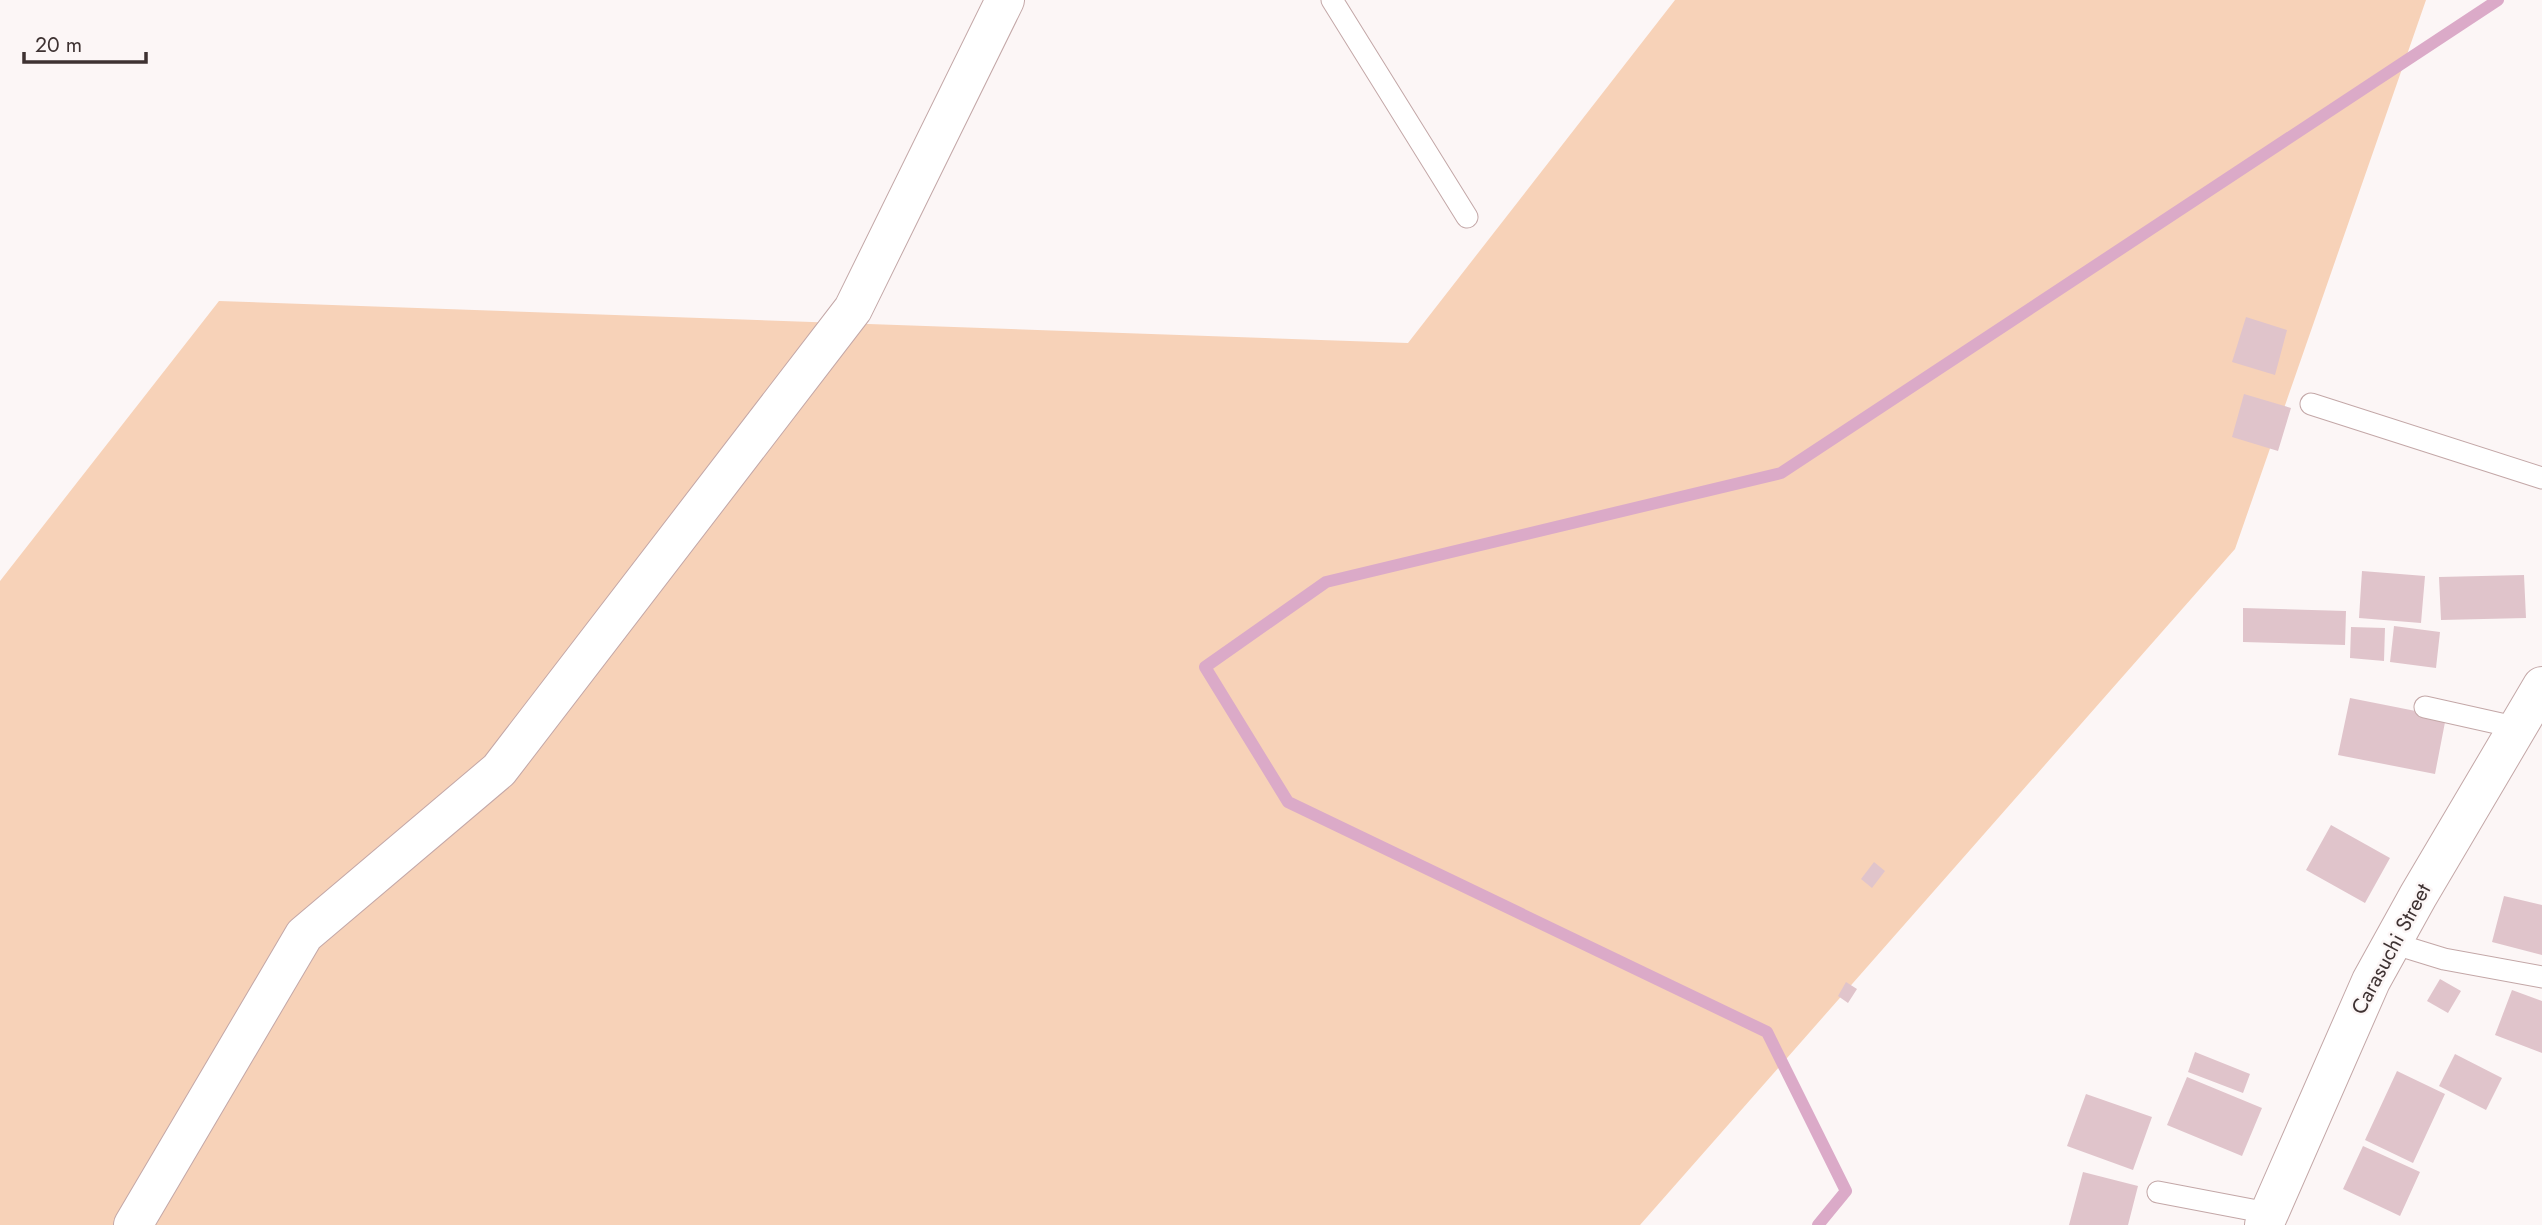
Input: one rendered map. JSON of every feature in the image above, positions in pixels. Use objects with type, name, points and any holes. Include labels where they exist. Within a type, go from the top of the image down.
[{"type":"street","points":[[133,1225],[304,935],[499,771],[853,309],[1006,0]]},
{"type":"street","name":"Carasuchi Street","points":[[2266,1219],[2333,1065],[2392,943],[2542,686]]},
{"type":"lane","points":[[1332,0],[1467,217]]},
{"type":"lane","points":[[2311,404],[2542,478]]},
{"type":"lane","points":[[2425,707],[2519,728]]},
{"type":"lane","points":[[2392,943],[2444,959],[2542,977]]},
{"type":"lane","points":[[2158,1192],[2266,1219]]},
{"type":"shaded area","points":[[1675,0],[2426,0],[2235,549],[1640,1225],[0,1225],[0,581],[219,301],[1408,343]]},
{"type":"building","points":[[2246,317],[2287,330],[2275,375],[2232,362]]},
{"type":"building","points":[[2244,394],[2291,408],[2278,451],[2232,437]]},
{"type":"building","points":[[2362,571],[2425,576],[2421,623],[2359,618]]},
{"type":"building","points":[[2524,575],[2526,618],[2441,620],[2439,577]]},
{"type":"building","points":[[2243,608],[2346,611],[2345,645],[2243,642]]},
{"type":"building","points":[[2394,626],[2440,632],[2436,668],[2390,662]]},
{"type":"building","points":[[2351,627],[2385,628],[2384,661],[2350,658]]},
{"type":"building","points":[[2350,698],[2446,717],[2435,774],[2338,755]]},
{"type":"building","points":[[2331,825],[2390,858],[2365,903],[2306,870]]},
{"type":"building","points":[[1874,862],[1885,871],[1872,888],[1861,879]]},
{"type":"building","points":[[2504,896],[2542,905],[2542,955],[2492,942]]},
{"type":"building","points":[[2440,979],[2461,991],[2448,1013],[2427,1001]]},
{"type":"building","points":[[1846,982],[1857,989],[1848,1003],[1838,996]]},
{"type":"building","points":[[2512,990],[2542,1001],[2542,1053],[2495,1035]]},
{"type":"building","points":[[2195,1052],[2250,1074],[2243,1093],[2188,1072]]},
{"type":"building","points":[[2455,1054],[2502,1078],[2486,1110],[2439,1086]]},
{"type":"building","points":[[2397,1071],[2445,1094],[2413,1163],[2365,1140]]},
{"type":"building","points":[[2187,1077],[2262,1108],[2242,1156],[2167,1125]]},
{"type":"building","points":[[2086,1094],[2152,1117],[2133,1170],[2067,1146]]},
{"type":"building","points":[[2363,1146],[2420,1172],[2400,1216],[2343,1189]]},
{"type":"building","points":[[2083,1172],[2138,1186],[2128,1225],[2069,1225]]},
{"type":"waterway","points":[[1818,1225],[1846,1191],[1767,1032],[1288,802],[1205,667],[1326,582],[1781,473],[2498,0]]}]
